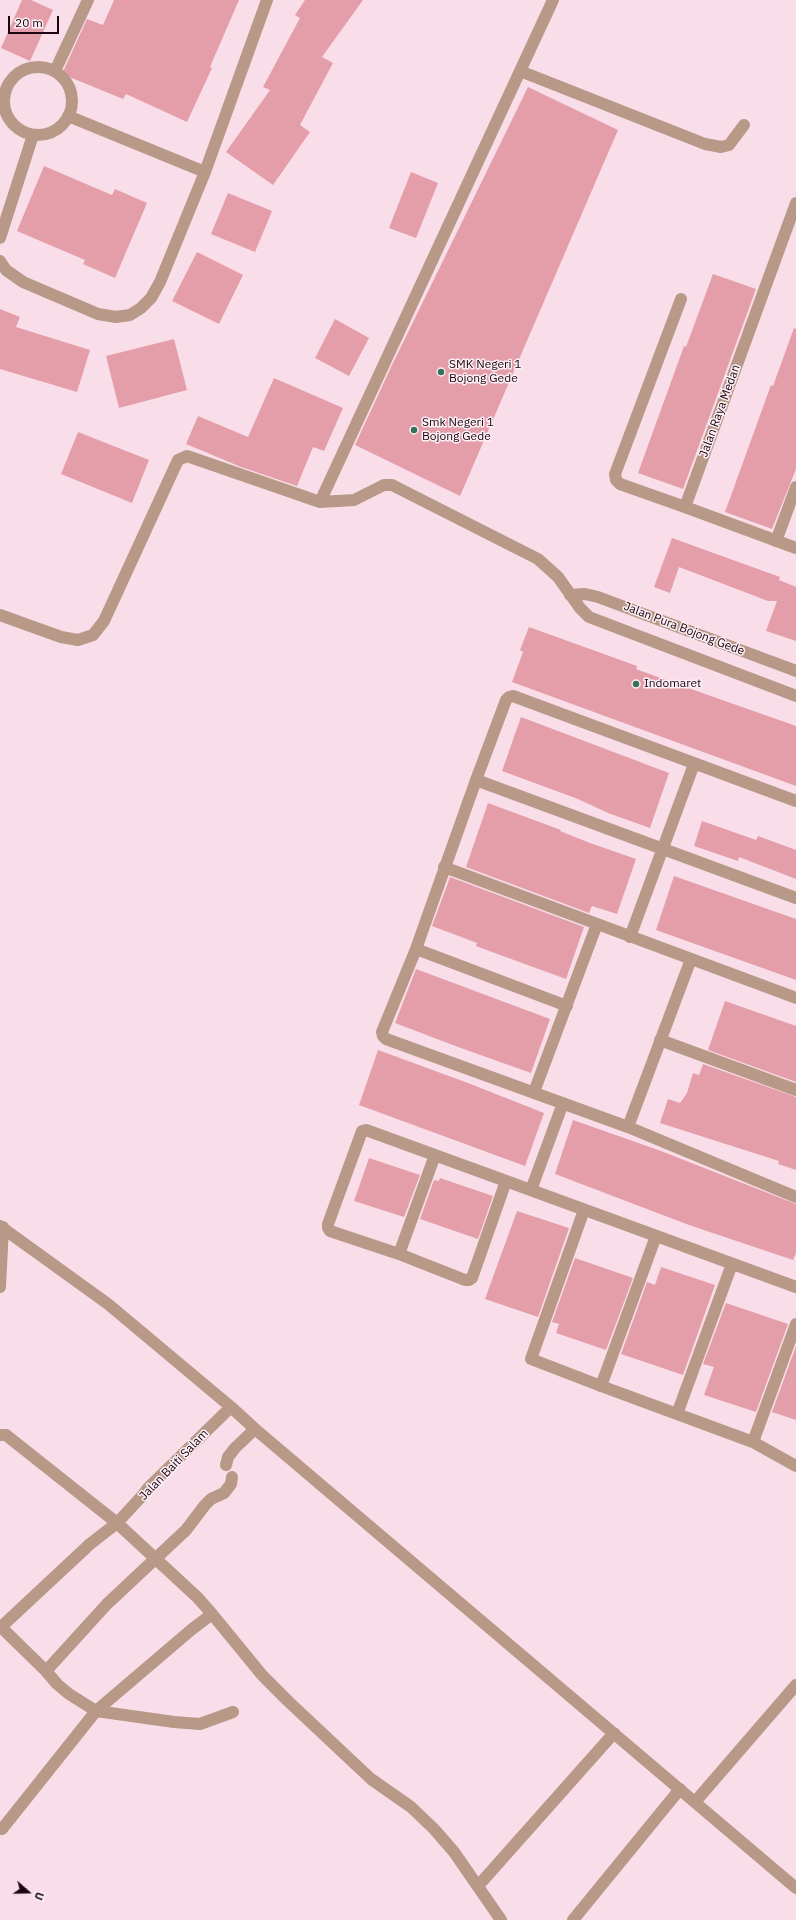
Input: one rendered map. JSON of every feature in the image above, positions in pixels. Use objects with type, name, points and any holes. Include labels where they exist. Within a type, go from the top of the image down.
[{"type":"street","points":[[54,71],[88,0]]},
{"type":"street","points":[[0,261],[6,270],[24,282],[98,314],[116,317],[130,315],[141,308],[151,298],[160,282],[205,172],[267,0]]},
{"type":"street","points":[[320,502],[553,0]]},
{"type":"street","points":[[42,67],[54,71],[64,80],[71,91],[72,104],[68,116],[60,128],[47,134],[33,135],[21,131],[11,123],[5,111],[3,84],[28,68],[42,67]]},
{"type":"street","points":[[520,70],[705,144],[721,146],[729,145],[744,124]]},
{"type":"street","points":[[68,116],[205,172]]},
{"type":"street","points":[[0,238],[33,135]]},
{"type":"street","name":"Jalan Raya Medan","points":[[685,507],[796,203]]},
{"type":"street","points":[[681,298],[615,474],[616,480],[620,484],[796,548]]},
{"type":"street","points":[[0,615],[61,637],[78,640],[93,635],[104,621],[178,460],[187,456],[320,502],[354,500],[384,485],[392,485],[538,559],[558,577],[570,595],[589,617],[796,696]]},
{"type":"street","points":[[776,541],[796,487]]},
{"type":"street","name":"Jalan Pura Bojong Gede","points":[[570,595],[585,594],[598,596],[796,672]]},
{"type":"street","points":[[796,801],[513,696],[509,697],[506,700],[476,780],[416,949],[382,1032],[386,1039],[628,1127],[796,1197]]},
{"type":"street","points":[[630,936],[694,764]]},
{"type":"street","points":[[476,780],[796,898]]},
{"type":"street","points":[[444,867],[796,998]]},
{"type":"street","points":[[534,1092],[597,924]]},
{"type":"street","points":[[416,949],[567,1006]]},
{"type":"street","points":[[628,1127],[691,959]]},
{"type":"street","points":[[660,1040],[796,1090]]},
{"type":"street","points":[[531,1190],[563,1103]]},
{"type":"street","points":[[506,1181],[472,1278],[465,1280],[399,1254],[330,1231],[328,1228],[328,1224],[360,1134],[366,1130],[531,1190],[584,1210],[796,1287]]},
{"type":"street","points":[[399,1254],[435,1155]]},
{"type":"street","points":[[584,1210],[531,1359],[753,1442],[796,1466]]},
{"type":"street","points":[[0,1287],[1,1226]]},
{"type":"street","points":[[1,1226],[108,1304],[796,1888]]},
{"type":"street","points":[[601,1386],[656,1236]]},
{"type":"street","points":[[677,1414],[732,1264]]},
{"type":"street","points":[[753,1442],[796,1324]]},
{"type":"street","name":"Jalan Baiti Salam","points":[[1,1627],[90,1544],[117,1523],[148,1488],[231,1407]]},
{"type":"street","points":[[226,1465],[228,1457],[255,1429]]},
{"type":"street","points":[[0,1435],[6,1435],[117,1523],[198,1598],[262,1675],[326,1738],[370,1779],[411,1807],[434,1829],[454,1852],[501,1920]]},
{"type":"street","points":[[46,1671],[106,1604],[186,1530],[211,1499],[224,1493],[231,1484],[232,1477]]},
{"type":"street","points":[[2,1829],[96,1711],[212,1614]]},
{"type":"street","points":[[1,1627],[46,1671],[57,1684],[69,1694],[96,1711],[174,1722],[200,1724],[233,1712]]},
{"type":"street","points":[[695,1802],[796,1685]]},
{"type":"street","points":[[478,1886],[614,1733]]},
{"type":"street","points":[[572,1920],[680,1789]]},
{"type":"building","points":[[22,0],[31,0],[53,10],[30,61],[1,48]]},
{"type":"building","points":[[114,0],[239,0],[210,67],[212,68],[187,122],[126,94],[123,99],[62,74],[87,19],[103,25]]},
{"type":"building","points":[[305,0],[363,0],[322,57],[333,63],[300,125],[310,132],[273,185],[226,152],[270,90],[263,87],[300,18],[295,15]]},
{"type":"building","points":[[528,87],[618,130],[460,496],[355,445],[392,365]]},
{"type":"building","points":[[44,166],[112,195],[115,189],[147,203],[115,278],[83,264],[85,260],[17,231]]},
{"type":"building","points":[[411,172],[438,183],[416,238],[389,228]]},
{"type":"building","points":[[228,193],[272,211],[255,252],[211,234]]},
{"type":"building","points":[[197,252],[243,275],[219,324],[172,301]]},
{"type":"building","points":[[713,274],[756,289],[683,489],[638,473],[684,346],[686,347]]},
{"type":"building","points":[[0,309],[20,317],[16,327],[90,350],[77,392],[0,369]]},
{"type":"building","points":[[335,319],[369,338],[349,376],[315,358]]},
{"type":"building","points":[[794,328],[796,329],[796,469],[772,529],[725,512],[771,385],[773,386]]},
{"type":"building","points":[[174,339],[187,390],[119,408],[106,356]]},
{"type":"building","points":[[274,378],[343,408],[324,451],[313,447],[297,486],[241,467],[186,444],[198,416],[248,437]]},
{"type":"building","points":[[78,432],[149,460],[132,503],[61,474]]},
{"type":"building","points":[[672,538],[780,577],[779,580],[796,587],[796,641],[766,631],[777,601],[768,601],[679,567],[670,593],[654,587]]},
{"type":"building","points":[[529,627],[637,666],[636,669],[796,726],[796,786],[512,682],[523,652],[520,650]]},
{"type":"building","points":[[521,717],[669,773],[650,828],[502,771]]},
{"type":"building","points":[[488,803],[561,830],[560,831],[590,843],[636,859],[617,914],[592,906],[589,913],[466,867]]},
{"type":"building","points":[[702,821],[756,840],[758,836],[796,850],[796,879],[739,857],[738,861],[694,846]]},
{"type":"building","points":[[674,876],[796,919],[796,980],[656,930]]},
{"type":"building","points":[[450,877],[584,927],[566,979],[476,946],[477,943],[432,926]]},
{"type":"building","points":[[416,969],[550,1019],[531,1073],[395,1023]]},
{"type":"building","points":[[725,1001],[796,1026],[796,1082],[708,1050]]},
{"type":"building","points":[[378,1050],[544,1113],[525,1166],[359,1105]]},
{"type":"building","points":[[703,1064],[796,1097],[796,1170],[778,1164],[779,1161],[660,1123],[668,1099],[680,1103],[687,1093],[693,1073],[699,1075]]},
{"type":"building","points":[[573,1120],[661,1151],[796,1204],[796,1253],[793,1260],[689,1225],[555,1174]]},
{"type":"building","points":[[369,1158],[420,1175],[404,1217],[354,1201]]},
{"type":"building","points":[[440,1178],[493,1196],[478,1239],[420,1219],[434,1180],[439,1181]]},
{"type":"building","points":[[517,1211],[569,1228],[538,1317],[485,1299]]},
{"type":"building","points":[[575,1258],[633,1278],[606,1350],[556,1333],[559,1324],[552,1322]]},
{"type":"building","points":[[661,1267],[715,1285],[683,1375],[621,1354],[647,1282],[655,1285]]},
{"type":"building","points":[[726,1303],[788,1324],[756,1412],[704,1395],[714,1367],[703,1364]]},
{"type":"building","points":[[796,1346],[796,1420],[772,1412]]},
{"type":"place","name":"SMK Negeri 1 Bojong Gede","points":[[441,372]]},
{"type":"place","name":"Smk Negeri 1 Bojong Gede","points":[[414,430]]},
{"type":"place","name":"Indomaret","points":[[636,684]]}]
